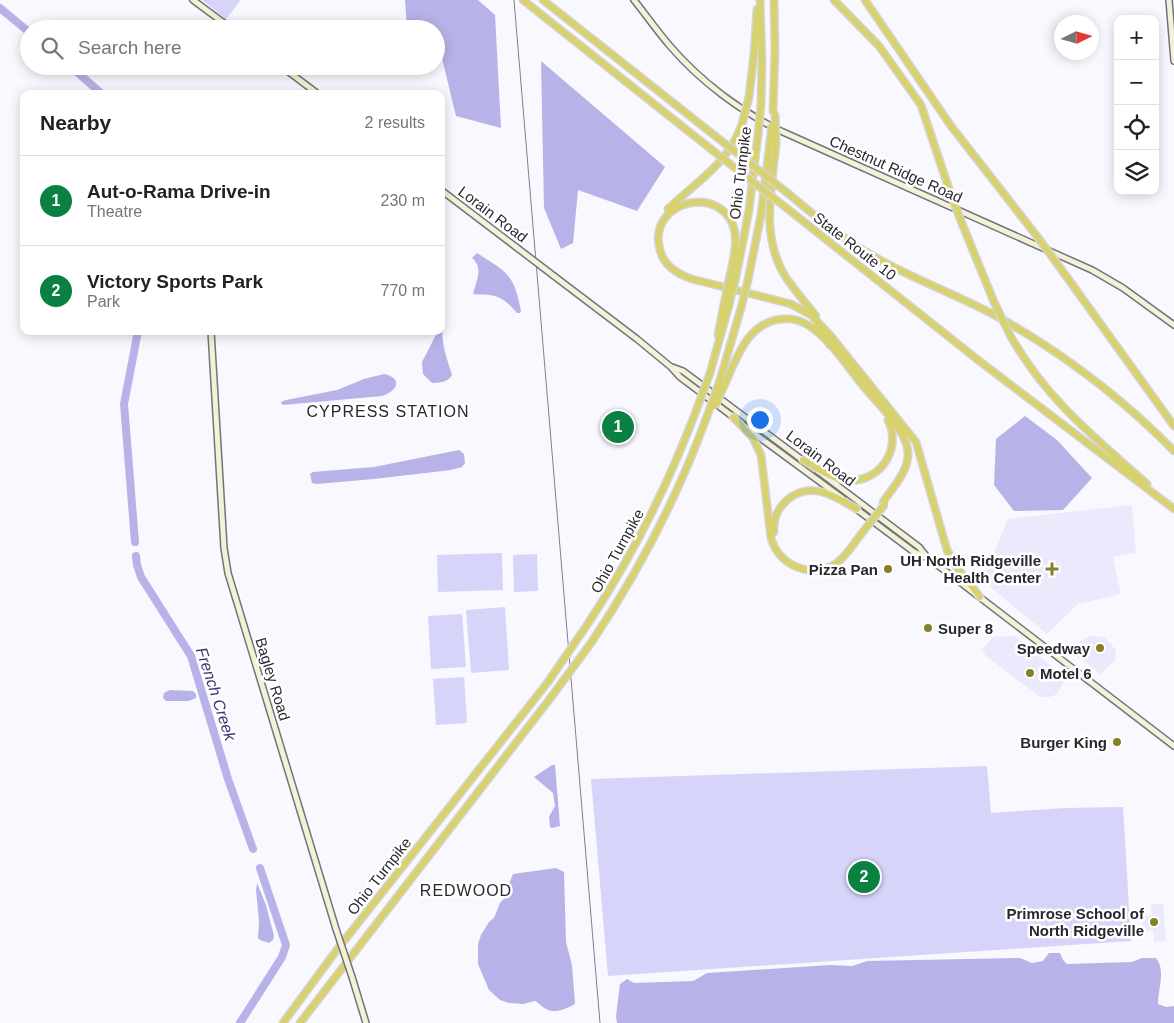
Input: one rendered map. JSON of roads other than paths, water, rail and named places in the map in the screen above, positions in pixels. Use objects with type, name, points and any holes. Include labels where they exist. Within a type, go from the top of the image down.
[{"type":"highway","name":"State Route 10","points":[[523,0],[984,364],[1174,508]]},
{"type":"highway","name":"State Route 10","points":[[543,0],[838,233],[873,256],[998,317],[1049,348],[1109,391],[1174,451]]},
{"type":"highway","points":[[759,0],[749,96],[742,124],[734,144],[721,161],[672,205],[662,217],[655,238],[657,254],[666,268],[682,279],[777,303],[797,310],[816,324],[830,345],[901,432],[906,443],[908,455],[902,474],[884,503]]},
{"type":"highway","name":"Ohio Turnpike","points":[[283,1023],[342,943],[548,682],[619,574],[648,522],[676,462],[710,373],[717,349],[719,326],[727,305],[749,210],[761,105],[762,62],[759,0]]},
{"type":"highway","name":"Ohio Turnpike","points":[[300,1023],[591,643],[652,541],[672,501],[723,382],[748,280],[773,142],[774,0]]},
{"type":"highway","points":[[834,0],[879,46],[921,104],[951,195],[994,302],[1011,337],[1034,374],[1065,411],[1174,508]]},
{"type":"highway","points":[[865,0],[951,126],[1036,235],[1174,426]]},
{"type":"highway","points":[[773,142],[769,213],[772,244],[780,265],[788,281],[914,439],[947,550],[956,566],[980,597]]},
{"type":"highway","points":[[733,276],[735,238],[732,225],[725,214],[714,206],[698,201],[682,204],[670,212],[662,223],[658,240],[662,256],[671,269],[692,279],[791,304],[807,312],[830,335]]},
{"type":"highway","points":[[723,382],[748,338],[758,328],[769,322],[785,319],[802,322],[812,328],[830,345]]},
{"type":"highway","points":[[803,460],[842,480],[857,480],[874,474],[888,459],[893,440],[890,424],[880,406]]},
{"type":"highway","points":[[734,417],[753,438],[761,455],[771,538],[776,550],[784,560],[795,567],[815,571],[826,568],[843,557],[905,476],[911,459],[910,441],[899,421]]},
{"type":"highway","points":[[857,509],[823,492],[811,490],[800,492],[786,500],[778,511],[775,519],[774,534],[779,548],[787,557],[798,564],[812,567],[824,565],[835,559],[861,532]]},
{"type":"street","points":[[193,0],[220,20]]},
{"type":"street","name":"Chestnut Ridge Road","points":[[634,0],[670,46],[691,67],[752,115],[783,132],[1092,270],[1123,288],[1174,325]]},
{"type":"street","points":[[1169,0],[1174,61]]},
{"type":"street","points":[[294,75],[313,90]]},
{"type":"street","name":"Lorain Road","points":[[445,193],[672,367],[680,377],[747,428],[914,552],[928,558],[1174,746]]},
{"type":"street","name":"Bagley Road","points":[[211,335],[224,548],[228,573],[366,1023]]},
{"type":"street","name":"Lorain Road","points":[[672,367],[683,371],[803,460],[919,547],[928,558]]},
{"type":"street","points":[[747,428],[751,422]]},
{"type":"waterway","name":"French Creek","points":[[0,8],[20,25]]},
{"type":"waterway","name":"French Creek","points":[[80,75],[97,90]]},
{"type":"waterway","name":"French Creek","points":[[135,542],[124,404],[137,335]]},
{"type":"waterway","name":"French Creek","points":[[136,556],[141,577],[191,656],[228,779],[253,849]]},
{"type":"waterway","name":"French Creek","points":[[240,1023],[282,957],[286,945],[260,868]]},
{"type":"railway","points":[[514,0],[600,1023]]},
{"type":"place","name":"Aut-o-Rama Drive-in","points":[[618,427]]},
{"type":"place","name":"Pizza Pan","points":[[888,569]]},
{"type":"place","name":"UH North Ridgeville Health Center","points":[[1052,569]]},
{"type":"place","name":"Super 8","points":[[928,628]]},
{"type":"place","name":"Speedway","points":[[1100,648]]},
{"type":"place","name":"Motel 6","points":[[1030,673]]},
{"type":"place","name":"Burger King","points":[[1117,742]]},
{"type":"place","name":"Victory Sports Park","points":[[864,877]]},
{"type":"place","name":"Primrose School of North Ridgeville","points":[[1154,922]]},
{"type":"district","name":"CYPRESS STATION","points":[[388,411]]},
{"type":"district","name":"REDWOOD","points":[[466,890]]}]
